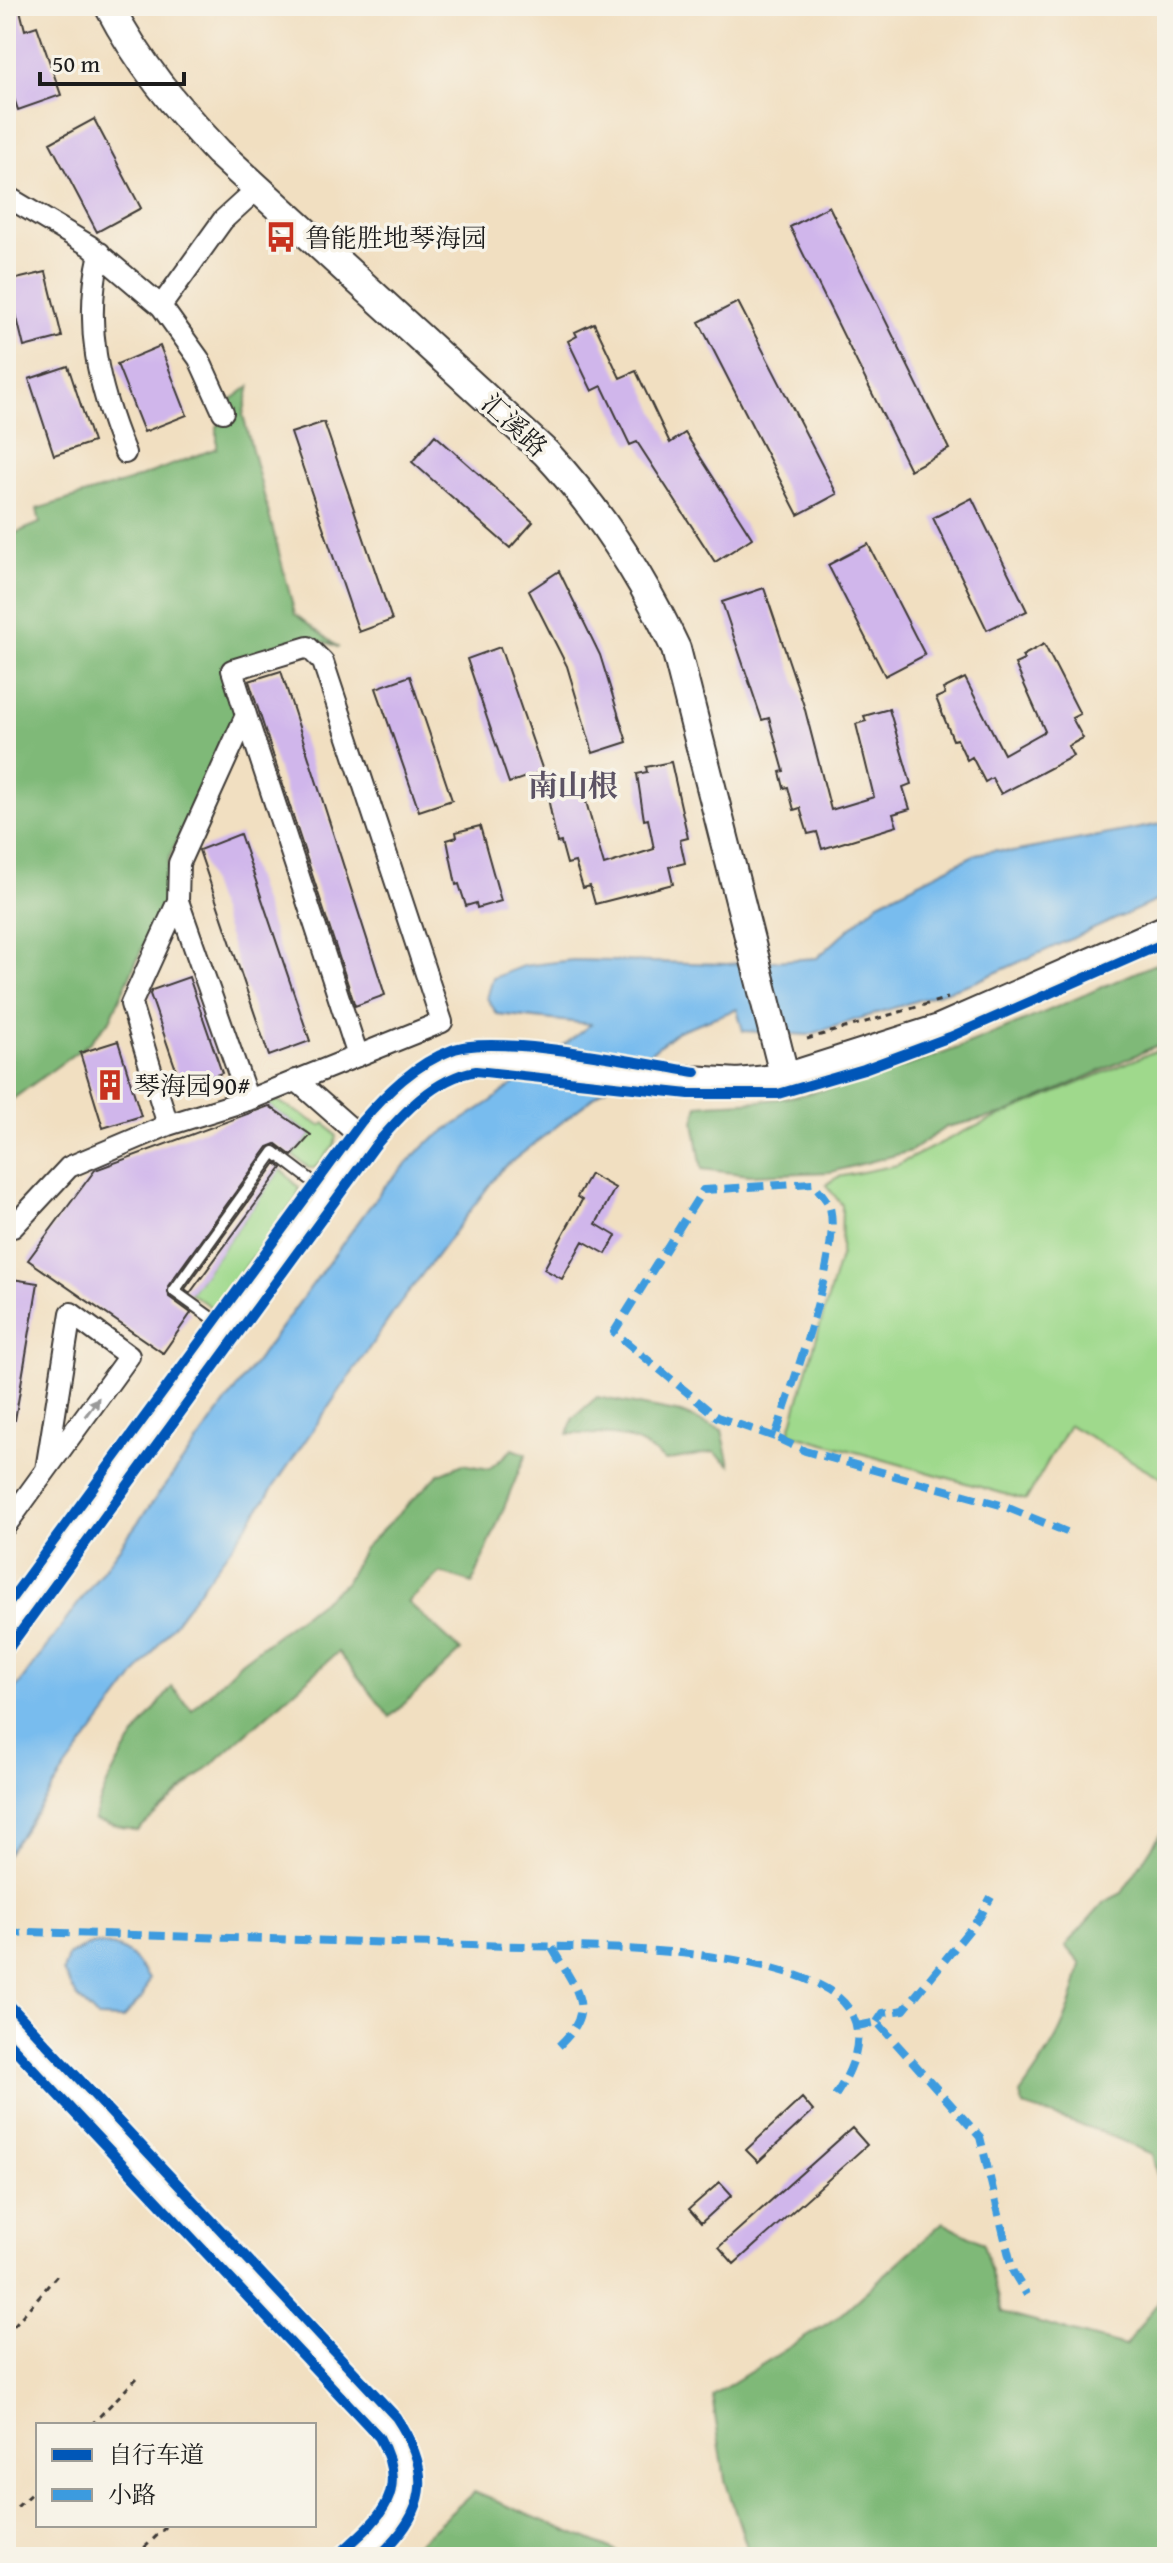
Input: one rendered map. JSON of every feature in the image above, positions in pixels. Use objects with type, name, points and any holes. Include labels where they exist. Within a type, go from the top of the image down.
[{"type":"street","name":"汇溪路","points":[[109,6],[131,47],[179,111],[258,188],[546,453],[583,493],[619,543],[649,592],[676,649],[785,1078]]},
{"type":"street","points":[[161,306],[223,220],[258,188]]},
{"type":"street","points":[[7,195],[65,228],[100,253],[161,306],[199,359],[223,412]]},
{"type":"street","points":[[100,253],[92,285],[92,336],[97,371],[125,453]]},
{"type":"street","points":[[8,1229],[69,1167],[168,1125],[248,1100],[296,1080],[358,1056],[442,1022],[323,662],[308,647],[232,670],[358,1056]]},
{"type":"street","points":[[246,715],[179,863],[178,901],[248,1100]]},
{"type":"street","points":[[168,1125],[131,1004],[178,901]]},
{"type":"street","points":[[6,1629],[363,1139],[393,1102],[437,1070],[466,1060],[524,1059],[677,1079],[738,1083],[785,1078],[939,1029],[1167,929]]},
{"type":"street","points":[[296,1080],[363,1139]]},
{"type":"street","points":[[6,1525],[129,1356],[71,1313],[46,1470]]},
{"type":"street","points":[[6,2018],[393,2433],[405,2471],[403,2500],[388,2528],[356,2557]]},
{"type":"lane","points":[[226,1328],[174,1291],[274,1152],[325,1190]]},
{"type":"path","points":[[807,1039],[950,997]]},
{"type":"path","points":[[6,2335],[59,2273]]},
{"type":"path","points":[[93,2423],[137,2378]]},
{"type":"path","points":[[6,2512],[16,2508],[36,2489]]},
{"type":"path","points":[[143,2557],[147,2553],[144,2548],[166,2527]]},
{"type":"green space","points":[[250,386],[243,415],[295,614],[339,648],[325,642],[296,641],[222,665],[237,714],[169,858],[164,900],[110,1020],[89,1043],[6,1104],[6,537],[40,523],[37,509],[129,481],[217,448],[217,426],[229,419],[231,400]]},
{"type":"green space","points":[[1167,959],[1167,1041],[1005,1114],[946,1127],[911,1151],[831,1172],[750,1175],[702,1169],[694,1122],[698,1105],[779,1099],[887,1073],[982,1038]]},
{"type":"green space","points":[[1167,1046],[1167,1481],[1069,1425],[1026,1500],[789,1433],[841,1253],[842,1205],[826,1185],[838,1177],[897,1165],[963,1132]]},
{"type":"green space","points":[[276,1100],[321,1126],[325,1123],[336,1136],[334,1146],[315,1168],[309,1168],[293,1155],[311,1135],[266,1104]]},
{"type":"green space","points":[[281,1169],[299,1188],[297,1198],[214,1309],[190,1293]]},
{"type":"green space","points":[[597,1397],[681,1413],[722,1430],[730,1465],[714,1452],[665,1461],[631,1440],[596,1434],[568,1434],[573,1418]]},
{"type":"green space","points":[[513,1449],[526,1454],[473,1583],[441,1573],[408,1602],[461,1651],[390,1717],[338,1652],[137,1831],[94,1820],[116,1766],[172,1687],[192,1710],[241,1662],[345,1583],[364,1548],[439,1474],[463,1464],[489,1469]]},
{"type":"green space","points":[[1167,1824],[1167,2219],[1152,2154],[1102,2132],[1023,2106],[1020,2094],[1051,2047],[1071,2002],[1081,1964],[1065,1946],[1104,1902],[1122,1893]]},
{"type":"green space","points":[[943,2222],[983,2243],[1002,2313],[1125,2346],[1158,2302],[1167,2257],[1167,2557],[739,2557],[748,2550],[725,2480],[712,2396],[839,2316]]},
{"type":"green space","points":[[474,2492],[630,2557],[402,2557]]},
{"type":"water","points":[[1167,823],[1167,896],[975,982],[808,1035],[743,1031],[737,1009],[678,1031],[501,1170],[396,1309],[244,1530],[67,1767],[6,1856],[6,1702],[384,1187],[427,1143],[493,1100],[591,1024],[497,1014],[487,998],[493,978],[523,966],[573,960],[727,964],[817,958],[879,902],[976,854],[995,850],[1013,852]]},
{"type":"water","points":[[91,1944],[111,1946],[126,1952],[149,1979],[142,1998],[122,2019],[98,2018],[77,1997],[63,1972],[68,1956]]},
{"type":"building","points":[[6,6],[19,6],[25,30],[37,26],[61,95],[18,110],[6,75]]},
{"type":"building","points":[[94,119],[141,208],[97,232],[50,143]]},
{"type":"building","points":[[829,206],[949,449],[910,470],[790,227]]},
{"type":"building","points":[[46,272],[62,337],[24,347],[8,281]]},
{"type":"building","points":[[738,302],[837,494],[798,515],[699,322]]},
{"type":"building","points":[[594,323],[620,378],[636,371],[670,443],[685,433],[752,538],[715,562],[637,442],[630,445],[602,386],[592,391],[568,341],[577,336],[575,332]]},
{"type":"building","points":[[160,346],[187,415],[144,432],[117,364]]},
{"type":"building","points":[[68,366],[93,442],[54,455],[29,379]]},
{"type":"building","points":[[324,422],[392,620],[359,632],[291,433]]},
{"type":"building","points":[[435,435],[533,522],[510,548],[412,462]]},
{"type":"building","points":[[972,498],[1027,611],[987,630],[933,518]]},
{"type":"building","points":[[868,544],[925,655],[885,676],[828,565]]},
{"type":"building","points":[[559,571],[600,655],[627,742],[593,753],[567,666],[529,591]]},
{"type":"building","points":[[764,588],[804,706],[831,810],[874,797],[856,724],[866,721],[864,716],[889,709],[911,784],[903,787],[910,809],[893,814],[897,826],[822,849],[817,832],[808,834],[800,808],[794,810],[788,787],[784,788],[780,772],[784,771],[769,718],[762,720],[722,602]]},
{"type":"building","points":[[1044,644],[1080,714],[1072,718],[1083,738],[1068,746],[1073,756],[1001,794],[992,778],[985,782],[972,757],[967,760],[957,739],[953,740],[936,698],[945,694],[943,689],[965,678],[1004,754],[1045,731],[1015,664],[1024,660],[1022,656]]},
{"type":"building","points":[[500,647],[543,771],[509,783],[467,659]]},
{"type":"building","points":[[281,671],[385,995],[355,1006],[249,681]]},
{"type":"building","points":[[410,676],[452,800],[419,811],[376,688]]},
{"type":"building","points":[[671,762],[688,838],[680,840],[685,863],[669,867],[673,884],[595,904],[590,886],[583,888],[575,862],[567,864],[561,842],[557,843],[547,793],[581,784],[604,865],[654,849],[648,819],[644,820],[637,774],[647,772],[646,767]]},
{"type":"building","points":[[480,826],[501,901],[477,908],[476,903],[466,906],[459,884],[456,885],[447,840],[457,837],[456,832]]},
{"type":"building","points":[[240,834],[310,1041],[269,1056],[199,850]]},
{"type":"building","points":[[189,977],[222,1073],[182,1087],[150,994],[152,990]]},
{"type":"building","name":"琴海园90#","points":[[118,1041],[141,1116],[103,1128],[80,1053]]},
{"type":"building","points":[[269,1106],[311,1135],[292,1156],[276,1144],[268,1147],[168,1286],[169,1297],[191,1313],[163,1353],[28,1260],[95,1170]]},
{"type":"building","points":[[276,1163],[282,1168],[190,1293],[185,1289]]},
{"type":"building","points":[[590,1174],[615,1188],[596,1224],[616,1236],[606,1254],[583,1241],[562,1279],[544,1269],[582,1200],[577,1197]]},
{"type":"building","points":[[6,1278],[38,1283],[15,1420],[6,1420]]},
{"type":"building","points":[[802,2098],[813,2111],[758,2162],[746,2150]]},
{"type":"building","points":[[852,2128],[867,2145],[734,2264],[719,2247]]},
{"type":"building","points":[[720,2182],[732,2195],[701,2223],[689,2209]]},
{"type":"marked path","points":[[775,1437],[717,1417],[614,1332],[703,1190],[813,1183],[830,1208],[832,1229],[822,1287],[775,1437],[805,1451],[1001,1505],[1074,1535]]},
{"type":"marked path","points":[[877,2022],[883,2013],[904,2010],[980,1917],[991,1897]]},
{"type":"marked path","points":[[6,1934],[29,1932],[604,1948],[702,1955],[749,1963],[790,1973],[825,1988],[850,2011],[856,2024],[855,2053],[835,2096]]},
{"type":"marked path","points":[[552,1948],[580,2001],[576,2024],[553,2051]]},
{"type":"marked path","points":[[857,2026],[877,2022],[980,2137],[1013,2272],[1027,2295]]},
{"type":"cycle path","points":[[6,1652],[375,1146],[420,1099],[446,1081],[476,1071],[689,1094],[778,1094],[864,1069],[950,1037],[1167,942]]},
{"type":"cycle path","points":[[6,1606],[361,1122],[414,1071],[452,1050],[501,1045],[571,1052],[696,1072]]},
{"type":"cycle path","points":[[6,2001],[396,2417],[416,2457],[420,2492],[407,2524],[378,2557]]},
{"type":"cycle path","points":[[6,2040],[379,2437],[388,2457],[392,2475],[391,2491],[376,2518],[336,2557]]},
{"type":"place","name":"鲁能胜地琴海园","points":[[281,237]]},
{"type":"place","name":"琴海园90#","points":[[110,1085]]},
{"type":"district","name":"南山根","points":[[573,785]]}]
